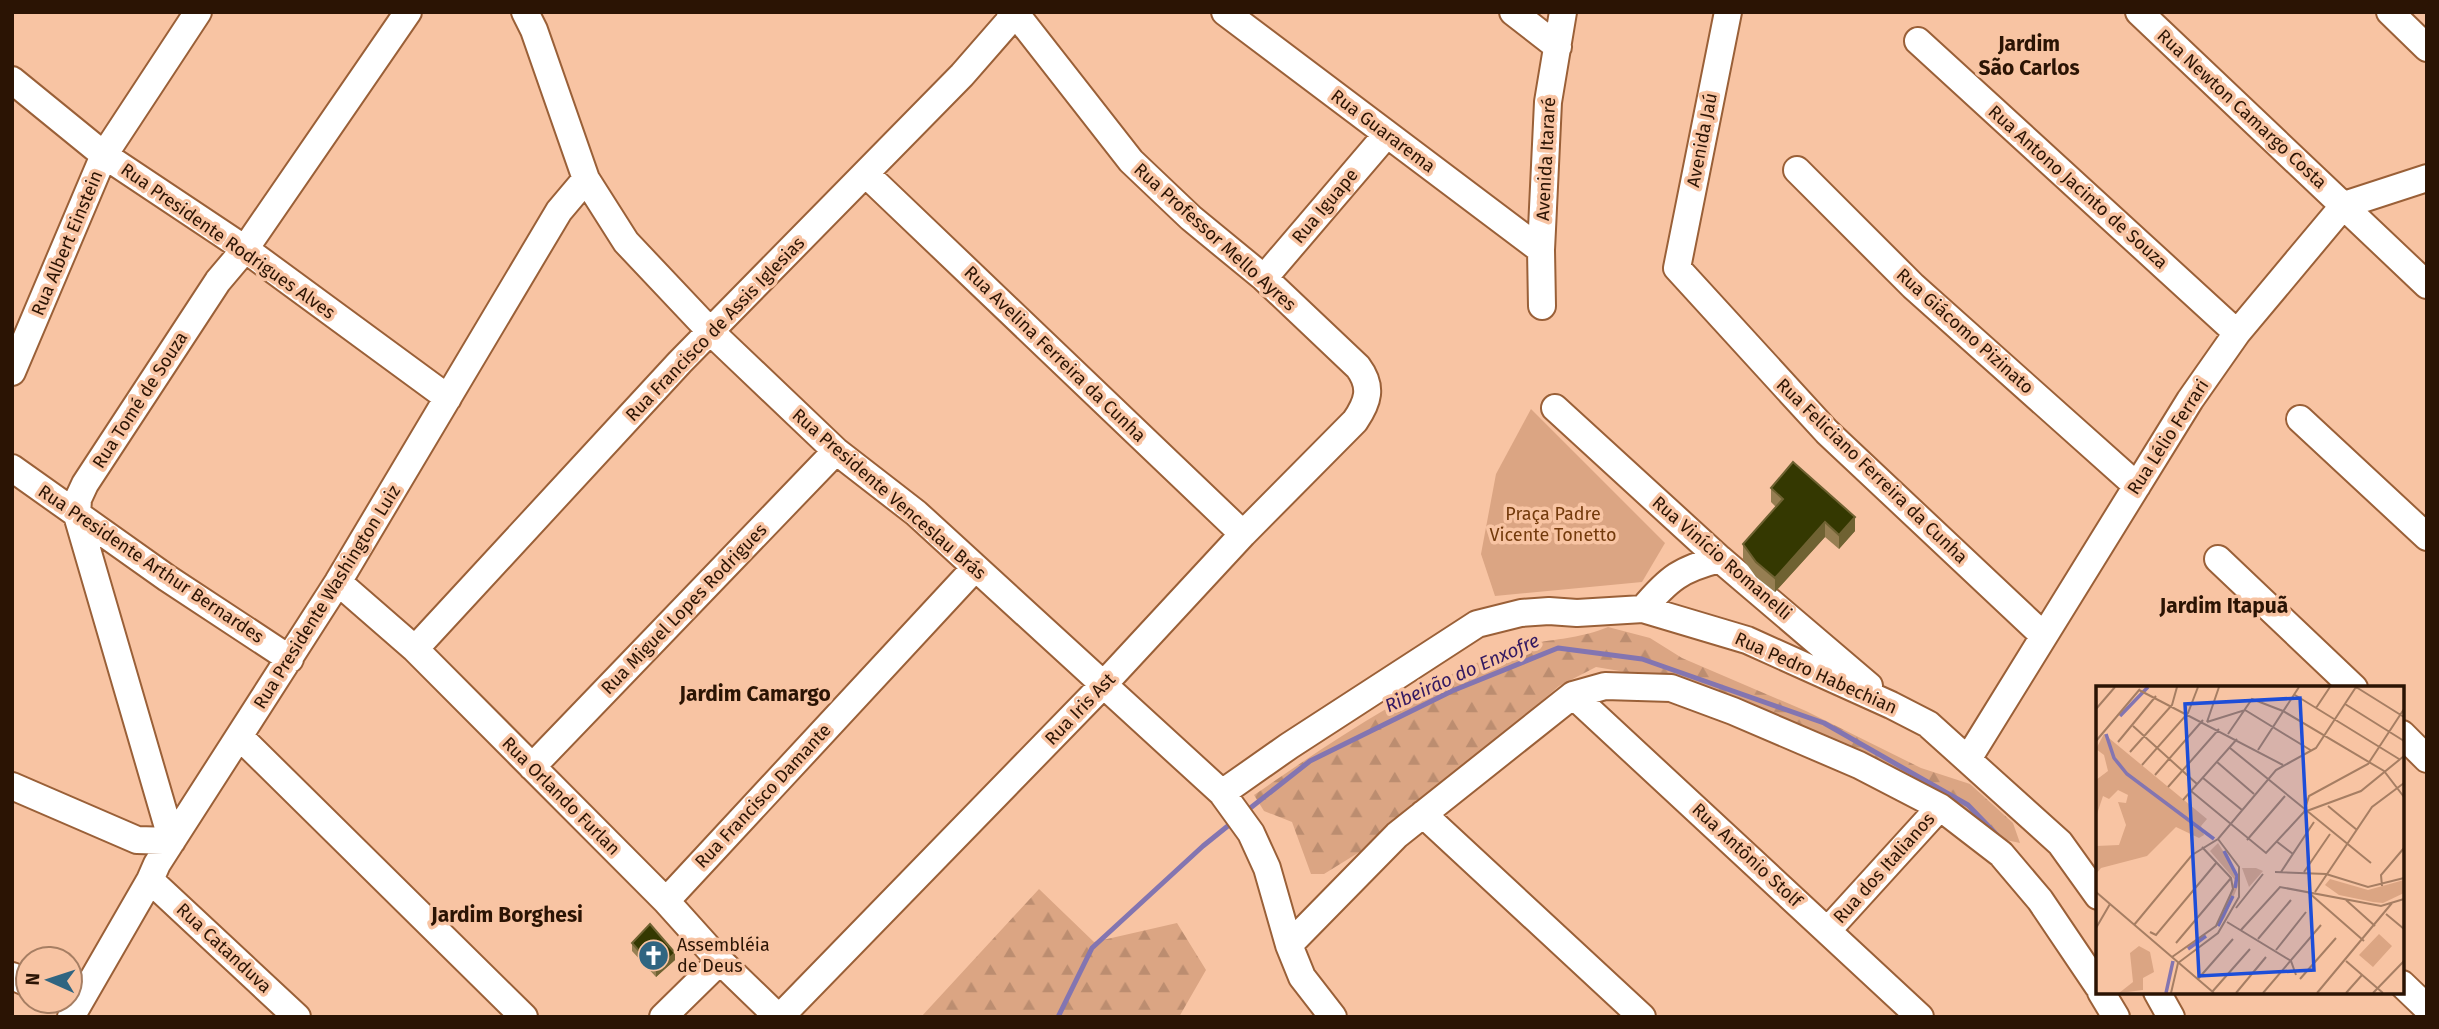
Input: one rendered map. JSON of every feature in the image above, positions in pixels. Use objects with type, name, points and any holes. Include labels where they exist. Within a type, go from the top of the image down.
[{"type":"street","name":"Rua Albert Einstein","points":[[12,372],[104,155],[198,12]]},
{"type":"street","name":"Rua Tomé de Souza","points":[[77,516],[78,499],[85,484],[218,281],[245,249],[408,12]]},
{"type":"street","name":"Rua Presidente Venceslau Brás","points":[[525,12],[534,30],[586,179],[626,242],[710,332],[836,452],[916,513],[1227,801],[1251,833],[1267,868],[1289,945],[1302,977],[1333,1017]]},
{"type":"street","name":"Rua Guararema","points":[[1225,12],[1541,250]]},
{"type":"street","points":[[1513,12],[1558,47]]},
{"type":"street","name":"Avenida Itararé","points":[[1542,306],[1541,250],[1548,102],[1563,12]]},
{"type":"street","name":"Avenida Jaú","points":[[1677,268],[1728,12]]},
{"type":"street","points":[[1722,42],[1747,12]]},
{"type":"street","name":"Rua Newton Camargo Costa","points":[[2139,12],[2427,285]]},
{"type":"street","points":[[2390,12],[2427,48]]},
{"type":"street","name":"Rua Francisco de Assis Iglesias","points":[[415,649],[710,332],[962,75],[1015,13]]},
{"type":"street","name":"Rua Professor Mello Ayres","points":[[1015,13],[1131,161],[1191,218],[1264,278],[1358,367],[1365,377],[1368,393]]},
{"type":"street","name":"Rua Antono Jacinto de Souza","points":[[1918,41],[2237,333]]},
{"type":"street","name":"Rua Presidente Rodrigues Alves","points":[[12,80],[104,155],[245,249],[448,398]]},
{"type":"street","name":"Rua Iguape","points":[[1264,278],[1387,134]]},
{"type":"street","name":"Rua Giácomo Pizinato","points":[[1797,170],[1913,286],[2137,486]]},
{"type":"street","name":"Rua Avelina Ferreira da Cunha","points":[[866,174],[1243,534]]},
{"type":"street","points":[[2344,205],[2427,178]]},
{"type":"street","name":"Rua Presidente Washington Luiz","points":[[84,998],[157,864],[338,582],[559,211],[586,179]]},
{"type":"street","name":"Rua Lélio Ferrari","points":[[1968,759],[2190,400],[2237,333],[2344,205]]},
{"type":"street","name":"Rua Feliciano Ferreira da Cunha","points":[[1677,268],[1828,432],[2044,636]]},
{"type":"street","name":"Rua Iris Ast","points":[[779,1017],[1104,685],[1243,534],[1355,421],[1365,407],[1368,393]]},
{"type":"street","name":"Rua Vinício Romanelli","points":[[1555,408],[1720,559],[1892,705]]},
{"type":"street","points":[[2300,419],[2427,537]]},
{"type":"street","name":"Rua Miguel Lopes Rodrigues","points":[[532,767],[836,452]]},
{"type":"street","name":"Rua Presidente Arthur Bernardes","points":[[12,468],[167,578],[290,659]]},
{"type":"street","points":[[12,786],[137,840],[172,841],[77,516]]},
{"type":"street","points":[[1643,609],[1679,573],[1720,559]]},
{"type":"street","points":[[2218,559],[2352,686]]},
{"type":"street","name":"Rua Francisco Damante","points":[[666,901],[975,568]]},
{"type":"street","name":"Rua Orlando Furlan","points":[[338,582],[415,649],[666,901],[720,961],[779,1017]]},
{"type":"street","name":"Rua Pedro Habechian","points":[[1227,801],[1351,705],[1477,624],[1521,613],[1643,609],[1747,640],[1928,724],[2060,843],[2096,893]]},
{"type":"street","points":[[1289,945],[1397,835],[1573,695],[1605,686],[1671,688],[1834,754],[1940,807],[2001,854],[2040,900],[2096,983]]},
{"type":"street","name":"Rua Antônio Stolf","points":[[1573,695],[1920,1017]]},
{"type":"street","points":[[2404,736],[2427,759]]},
{"type":"street","points":[[240,737],[524,1017]]},
{"type":"street","name":"Rua dos Italianos","points":[[1828,930],[1940,807]]},
{"type":"street","points":[[1423,814],[1642,1017]]},
{"type":"street","name":"Rua Catanduva","points":[[150,880],[297,1017]]},
{"type":"street","points":[[663,1017],[720,961]]},
{"type":"street","points":[[2404,986],[2427,1008]]},
{"type":"street","points":[[2102,994],[2116,1017]]},
{"type":"street","points":[[2158,994],[2171,1017]]},
{"type":"green space","name":"Praça Padre Vicente Tonetto","points":[[1531,409],[1665,543],[1642,582],[1495,596],[1481,554],[1496,474]]},
{"type":"green space","points":[[1608,627],[1650,638],[1682,658],[1806,711],[1921,768],[1970,784],[2013,823],[2020,843],[1987,836],[1673,680],[1596,667],[1559,686],[1387,835],[1324,874],[1311,874],[1292,822],[1264,811],[1254,795],[1364,722],[1449,675],[1521,646],[1580,636]]},
{"type":"green space","points":[[1039,889],[1094,942],[1177,923],[1206,970],[1179,1017],[921,1017]]},
{"type":"building","points":[[1793,462],[1855,517],[1839,535],[1825,522],[1775,578],[1756,562],[1743,544],[1783,499],[1771,488]]},
{"type":"building","name":"Assembléia de Deus","points":[[650,924],[675,953],[656,970],[632,943]]},
{"type":"waterway","name":"Ribeirão do Enxofre","points":[[1244,813],[1310,761],[1452,691],[1558,648],[1642,659],[1824,723],[1968,805],[1999,837]]},
{"type":"waterway","name":"Ribeirão do Enxofre","points":[[1058,1017],[1092,948],[1234,821]]},
{"type":"place","name":"Assembléia de Deus","points":[[654,955]]},
{"type":"district","name":"Jardim São Carlos","points":[[2029,56]]},
{"type":"district","name":"Jardim Itapuã","points":[[2224,606]]},
{"type":"district","name":"Jardim Camargo","points":[[755,694]]},
{"type":"district","name":"Jardim Borghesi","points":[[507,915]]}]
